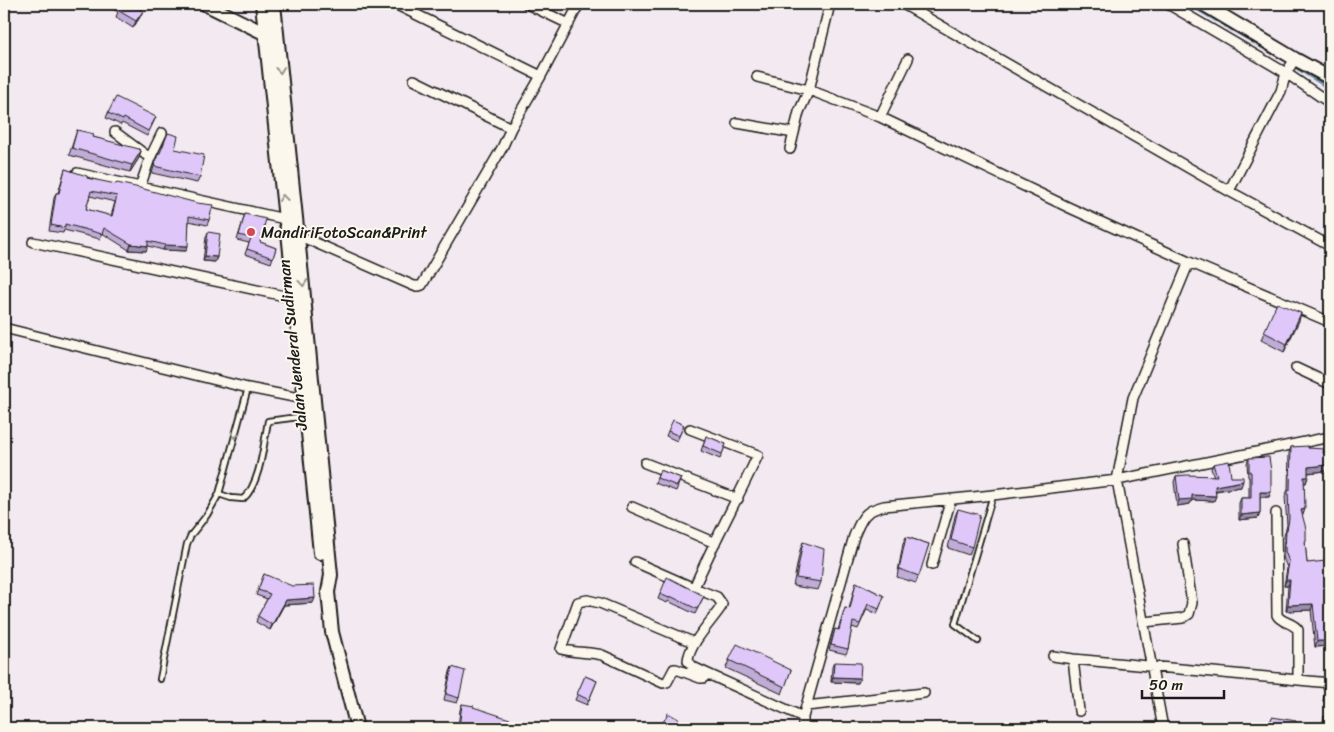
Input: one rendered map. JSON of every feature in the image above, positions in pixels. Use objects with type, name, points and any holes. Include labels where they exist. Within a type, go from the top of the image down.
[{"type":"main road","points":[[205,4],[271,36]]},
{"type":"main road","points":[[262,4],[271,36],[285,219],[293,233],[294,298],[309,400],[306,416],[323,578],[328,592],[332,632],[358,728]]},
{"type":"main road","name":"Jalan Jenderal Sudirman","points":[[274,4],[271,36],[309,400],[324,504],[331,575],[328,592]]},
{"type":"main road","points":[[1203,4],[1294,60],[1330,78]]},
{"type":"street","points":[[395,4],[541,76]]},
{"type":"street","points":[[527,4],[569,24]]},
{"type":"street","points":[[293,233],[414,286],[420,286],[502,148],[579,4]]},
{"type":"street","points":[[790,149],[799,112],[809,90],[830,4]]},
{"type":"street","points":[[902,4],[1229,191],[1330,246]]},
{"type":"street","points":[[1168,4],[1287,72],[1330,103]]},
{"type":"street","points":[[880,117],[908,59]]},
{"type":"street","points":[[1229,191],[1281,91],[1287,72],[1294,60]]},
{"type":"street","points":[[757,77],[809,90],[880,117],[1070,208],[1189,262],[1330,322]]},
{"type":"street","points":[[414,80],[511,128]]},
{"type":"street","points":[[738,123],[794,133]]},
{"type":"street","points":[[115,132],[150,158]]},
{"type":"street","points":[[140,186],[162,133]]},
{"type":"street","points":[[77,173],[285,219]]},
{"type":"street","points":[[33,242],[294,298]]},
{"type":"street","points":[[1163,728],[1117,480],[1133,398],[1189,262]]},
{"type":"street","points":[[4,328],[248,388],[309,400]]},
{"type":"street","points":[[1296,368],[1330,384]]},
{"type":"street","points":[[690,429],[758,456],[738,499],[714,543],[694,588]]},
{"type":"street","points":[[803,728],[803,717],[854,536],[863,517],[873,508],[1117,480],[1330,437]]},
{"type":"street","points":[[646,463],[738,499]]},
{"type":"street","points":[[932,566],[951,499]]},
{"type":"street","points":[[632,507],[714,543]]},
{"type":"street","points":[[1276,513],[1276,615],[1278,618],[1295,626],[1298,630],[1298,680]]},
{"type":"street","points":[[1144,622],[1183,618],[1189,614],[1192,602],[1183,544]]},
{"type":"street","points":[[635,562],[717,597],[722,604],[722,607],[690,653],[688,661],[693,667],[803,717]]},
{"type":"street","points":[[696,642],[600,603],[587,600],[578,602],[561,649],[571,652],[602,655],[663,683],[667,682],[676,668],[700,678],[708,674]]},
{"type":"street","points":[[1053,656],[1073,660],[1330,683]]},
{"type":"street","points":[[1073,660],[1079,711]]},
{"type":"street","points":[[806,706],[924,693]]},
{"type":"lane","points":[[160,679],[187,544],[194,529],[206,516],[219,494],[248,388]]},
{"type":"lane","points":[[219,494],[243,499],[248,494],[257,475],[268,421],[306,416]]},
{"type":"lane","points":[[978,641],[955,624],[993,495]]},
{"type":"building","points":[[118,4],[132,4],[143,11],[136,21],[119,11],[121,6]]},
{"type":"building","points":[[116,97],[156,117],[148,131],[124,118],[123,120],[108,113]]},
{"type":"building","points":[[77,130],[94,134],[93,137],[141,151],[132,165],[72,148]]},
{"type":"building","points":[[168,133],[178,136],[175,149],[204,155],[200,177],[154,166]]},
{"type":"building","points":[[65,169],[87,176],[87,178],[213,205],[209,220],[189,216],[188,246],[165,245],[148,241],[148,246],[131,244],[104,228],[102,234],[65,224],[65,228],[51,225],[56,193],[59,193]],"holes":[[[91,191],[117,196],[112,216],[86,209]]]},
{"type":"building","points":[[245,214],[266,219],[260,242],[276,248],[273,258],[247,249],[251,238],[239,235]]},
{"type":"building","points":[[208,232],[220,234],[217,257],[205,256]]},
{"type":"building","points":[[1277,303],[1301,313],[1287,344],[1264,332]]},
{"type":"building","points":[[673,420],[684,425],[679,436],[668,431]]},
{"type":"building","points":[[706,436],[726,444],[722,454],[703,446]]},
{"type":"building","points":[[1308,446],[1308,448],[1324,449],[1323,453],[1330,453],[1330,468],[1328,465],[1308,467],[1308,477],[1304,477],[1305,509],[1301,510],[1306,529],[1307,563],[1326,561],[1325,567],[1330,568],[1330,641],[1317,641],[1313,604],[1288,605],[1290,580],[1286,580],[1289,562],[1285,551],[1286,530],[1289,519],[1288,490],[1290,490],[1291,447]]},
{"type":"building","points":[[1269,457],[1271,492],[1260,492],[1260,513],[1241,515],[1241,498],[1251,498],[1249,458]]},
{"type":"building","points":[[1229,461],[1231,477],[1243,477],[1243,481],[1215,486],[1216,496],[1192,495],[1192,499],[1179,500],[1176,476],[1217,476],[1213,464]]},
{"type":"building","points":[[660,470],[681,478],[677,486],[657,478]]},
{"type":"building","points":[[958,509],[980,515],[972,547],[951,540]]},
{"type":"building","points":[[906,537],[929,544],[919,576],[899,569]]},
{"type":"building","points":[[803,542],[824,549],[821,582],[796,578]]},
{"type":"building","points":[[264,574],[292,586],[314,585],[315,598],[286,600],[272,625],[258,616],[270,594],[258,590]]},
{"type":"building","points":[[667,577],[704,596],[697,609],[670,596],[669,598],[660,594]]},
{"type":"building","points":[[856,582],[884,596],[879,609],[868,604],[860,624],[853,622],[848,649],[831,645],[835,629],[839,630],[845,608],[850,609]]},
{"type":"building","points":[[737,644],[791,670],[785,687],[729,660]]},
{"type":"building","points":[[834,662],[861,663],[860,678],[833,677]]},
{"type":"building","points":[[452,667],[465,671],[459,698],[446,694]]},
{"type":"building","points":[[585,676],[597,681],[589,700],[577,694]]},
{"type":"building","points":[[1326,684],[1330,684],[1330,696],[1325,696]]},
{"type":"building","points":[[462,704],[474,706],[519,722],[517,728],[459,727]]},
{"type":"building","points":[[668,713],[680,720],[676,728],[660,728]]},
{"type":"building","points":[[1324,716],[1330,717],[1330,728],[1322,727]]},
{"type":"building","points":[[1272,717],[1296,721],[1295,728],[1268,728]]},
{"type":"waterway","points":[[1188,4],[1286,61]]},
{"type":"waterway","points":[[1295,67],[1330,89]]},
{"type":"place","name":"MandiriFotoScan&Print","points":[[251,232]]}]
